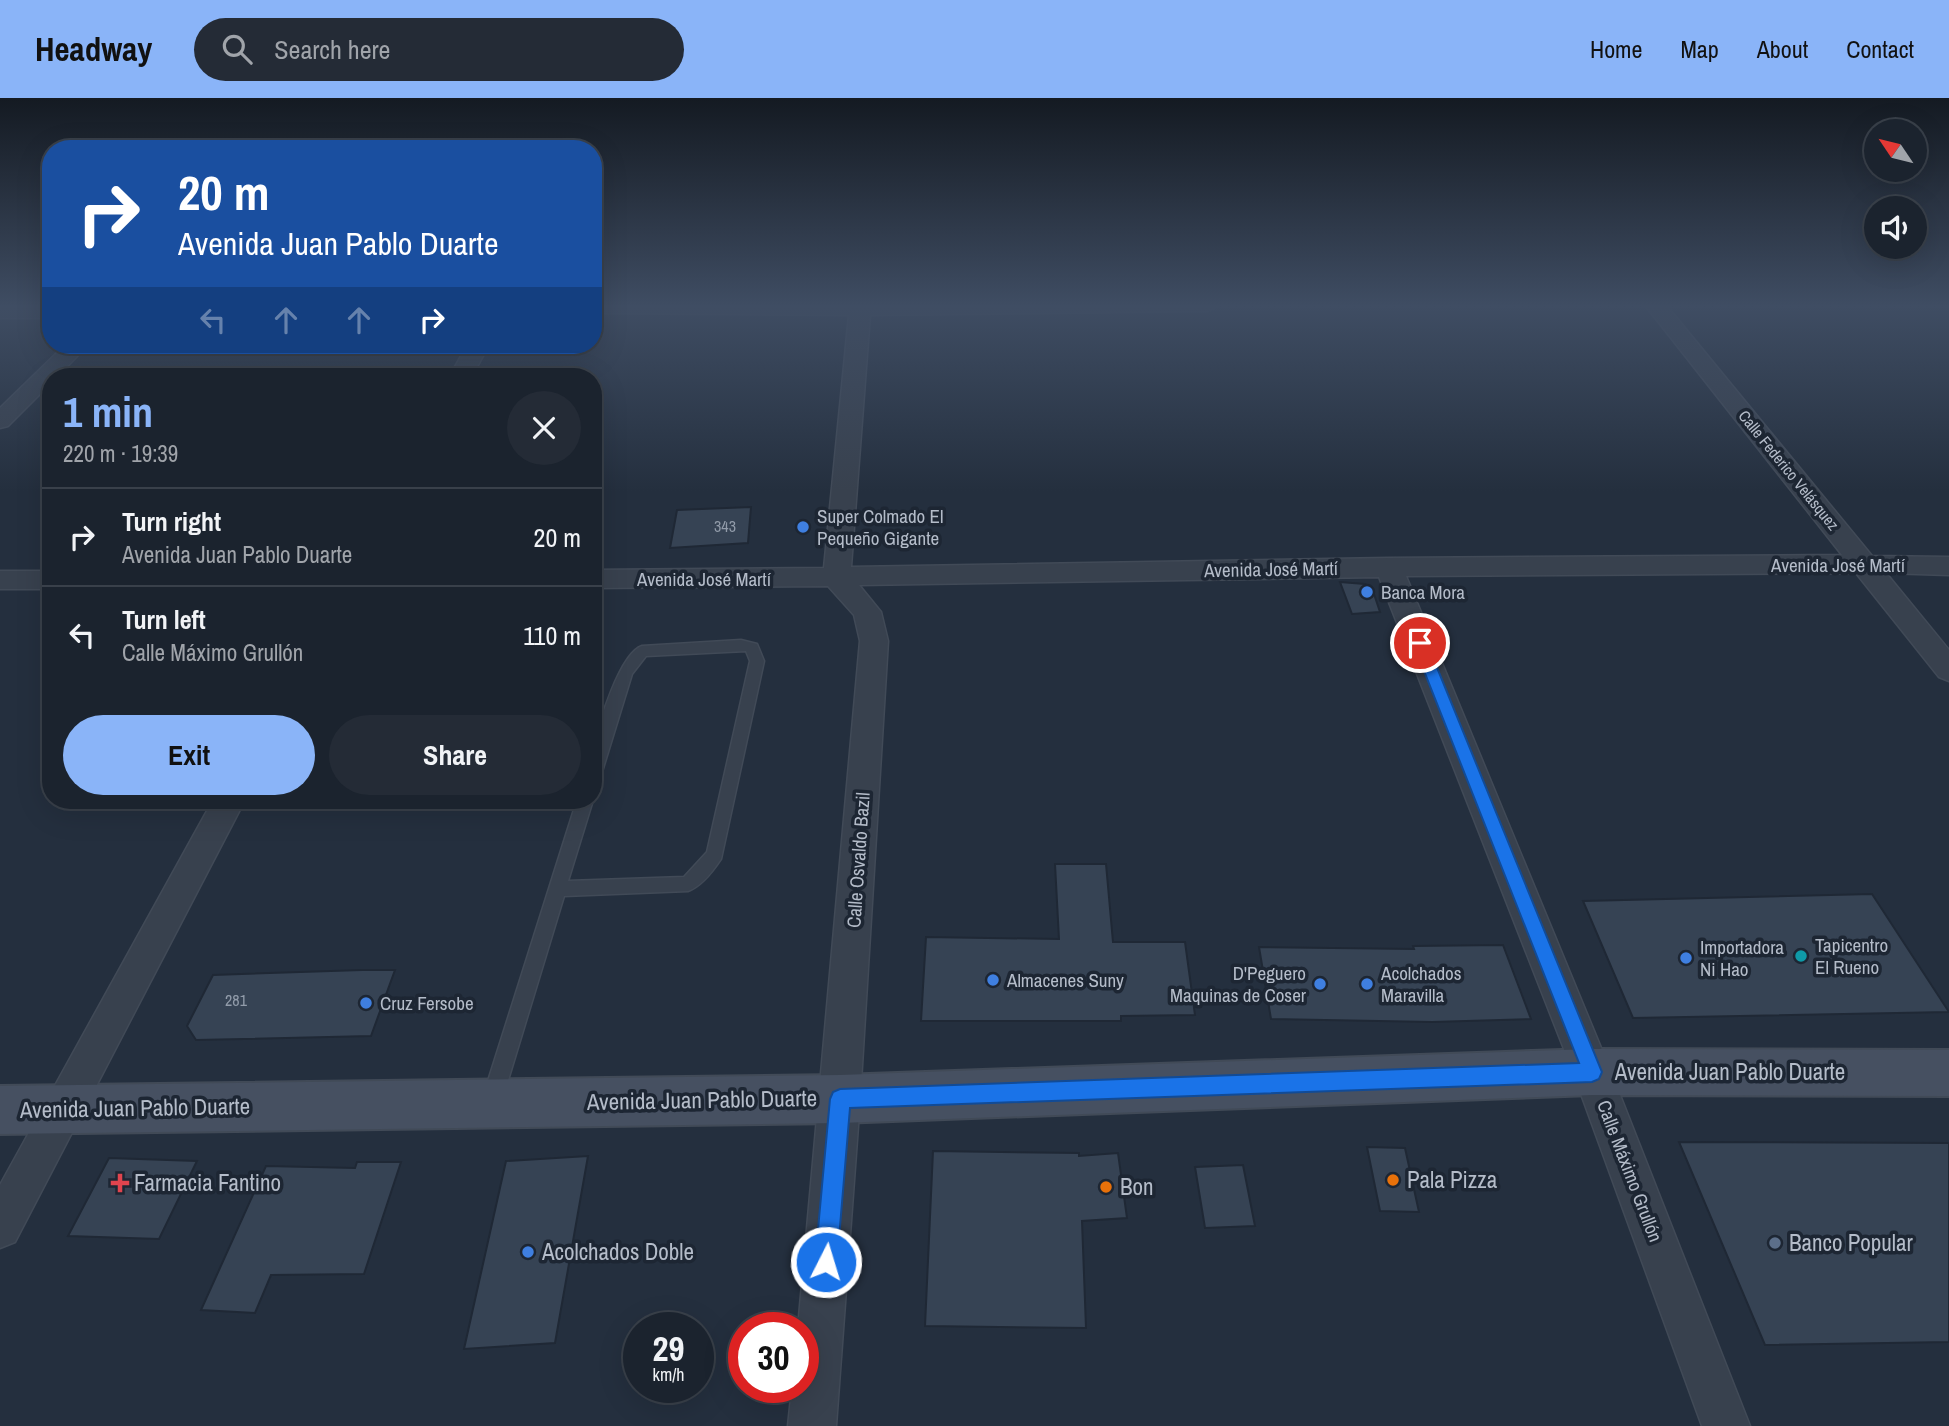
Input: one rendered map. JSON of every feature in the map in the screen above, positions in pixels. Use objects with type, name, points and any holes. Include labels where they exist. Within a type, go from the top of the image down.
[{"type":"main road","name":"Avenida Juan Pablo Duarte","points":[[0,1110],[840,1099],[1592,1072],[1949,1073]]},
{"type":"street","points":[[837,578],[855,367]]},
{"type":"street","name":"Calle Federico Velásquez","points":[[1705,367],[1949,670]]},
{"type":"street","points":[[0,421],[42,380]]},
{"type":"street","name":"Avenida José Martí","points":[[602,579],[837,578],[1389,567],[1865,564],[1949,566]]},
{"type":"street","name":"Calle Máximo Grullón","points":[[1389,567],[1592,1072],[1726,1426]]},
{"type":"street","name":"Calle Osvaldo Bazil","points":[[812,1426],[840,1099],[874,641],[867,612],[837,578]]},
{"type":"street","points":[[0,580],[42,580]]},
{"type":"street","points":[[0,1227],[224,809]]},
{"type":"lane","points":[[557,889],[688,884],[706,867],[715,853],[757,661],[752,648],[741,645],[642,651],[625,672],[602,746]]},
{"type":"lane","points":[[491,1103],[582,809]]},
{"type":"building","points":[[751,507],[748,543],[670,548],[677,510]]},
{"type":"building","points":[[1340,582],[1365,584],[1372,588],[1380,612],[1352,614]]},
{"type":"building","points":[[1055,864],[1106,864],[1113,942],[1185,942],[1195,1015],[1121,1016],[1121,1021],[921,1021],[926,937],[1059,939]]},
{"type":"building","points":[[1872,894],[1949,1012],[1633,1018],[1583,901]]},
{"type":"building","points":[[1503,945],[1531,1019],[1432,1022],[1271,1019],[1259,947],[1414,949],[1413,946]]},
{"type":"building","points":[[395,970],[371,1036],[196,1040],[187,1026],[213,975]]},
{"type":"building","points":[[1679,1142],[1949,1143],[1949,1342],[1765,1345]]},
{"type":"building","name":"Pala Pizza","points":[[1367,1147],[1405,1148],[1419,1212],[1380,1211]]},
{"type":"building","points":[[933,1151],[1079,1153],[1079,1156],[1118,1153],[1127,1218],[1082,1221],[1086,1328],[925,1326]]},
{"type":"building","name":"Acolchados Doble","points":[[588,1156],[555,1343],[464,1349],[506,1161]]},
{"type":"building","points":[[109,1158],[197,1161],[159,1239],[68,1236]]},
{"type":"building","points":[[357,1162],[401,1162],[364,1274],[271,1275],[255,1313],[201,1310],[266,1166],[355,1168]]},
{"type":"building","points":[[1243,1165],[1255,1226],[1205,1228],[1195,1167]]},
{"type":"place","name":"Super Colmado El Pequeño Gigante","points":[[803,527]]},
{"type":"place","name":"Banca Mora","points":[[1367,592]]},
{"type":"place","name":"Tapicentro El Rueno","points":[[1801,956]]},
{"type":"place","name":"Importadora Ni Hao","points":[[1686,958]]},
{"type":"place","name":"Almacenes Suny","points":[[993,980]]},
{"type":"place","name":"D'Peguero Maquinas de Coser","points":[[1320,984]]},
{"type":"place","name":"Acolchados Maravilla","points":[[1367,984]]},
{"type":"place","name":"Cruz Fersobe","points":[[366,1003]]},
{"type":"place","name":"Pala Pizza","points":[[1393,1180]]},
{"type":"place","name":"Farmacia Fantino","points":[[120,1183]]},
{"type":"place","name":"Bon","points":[[1106,1187]]},
{"type":"place","name":"Banco Popular","points":[[1775,1243]]},
{"type":"place","name":"Acolchados Doble","points":[[528,1252]]},
{"type":"route","points":[[826,1262],[840,1099],[1592,1072],[1420,643]]}]
